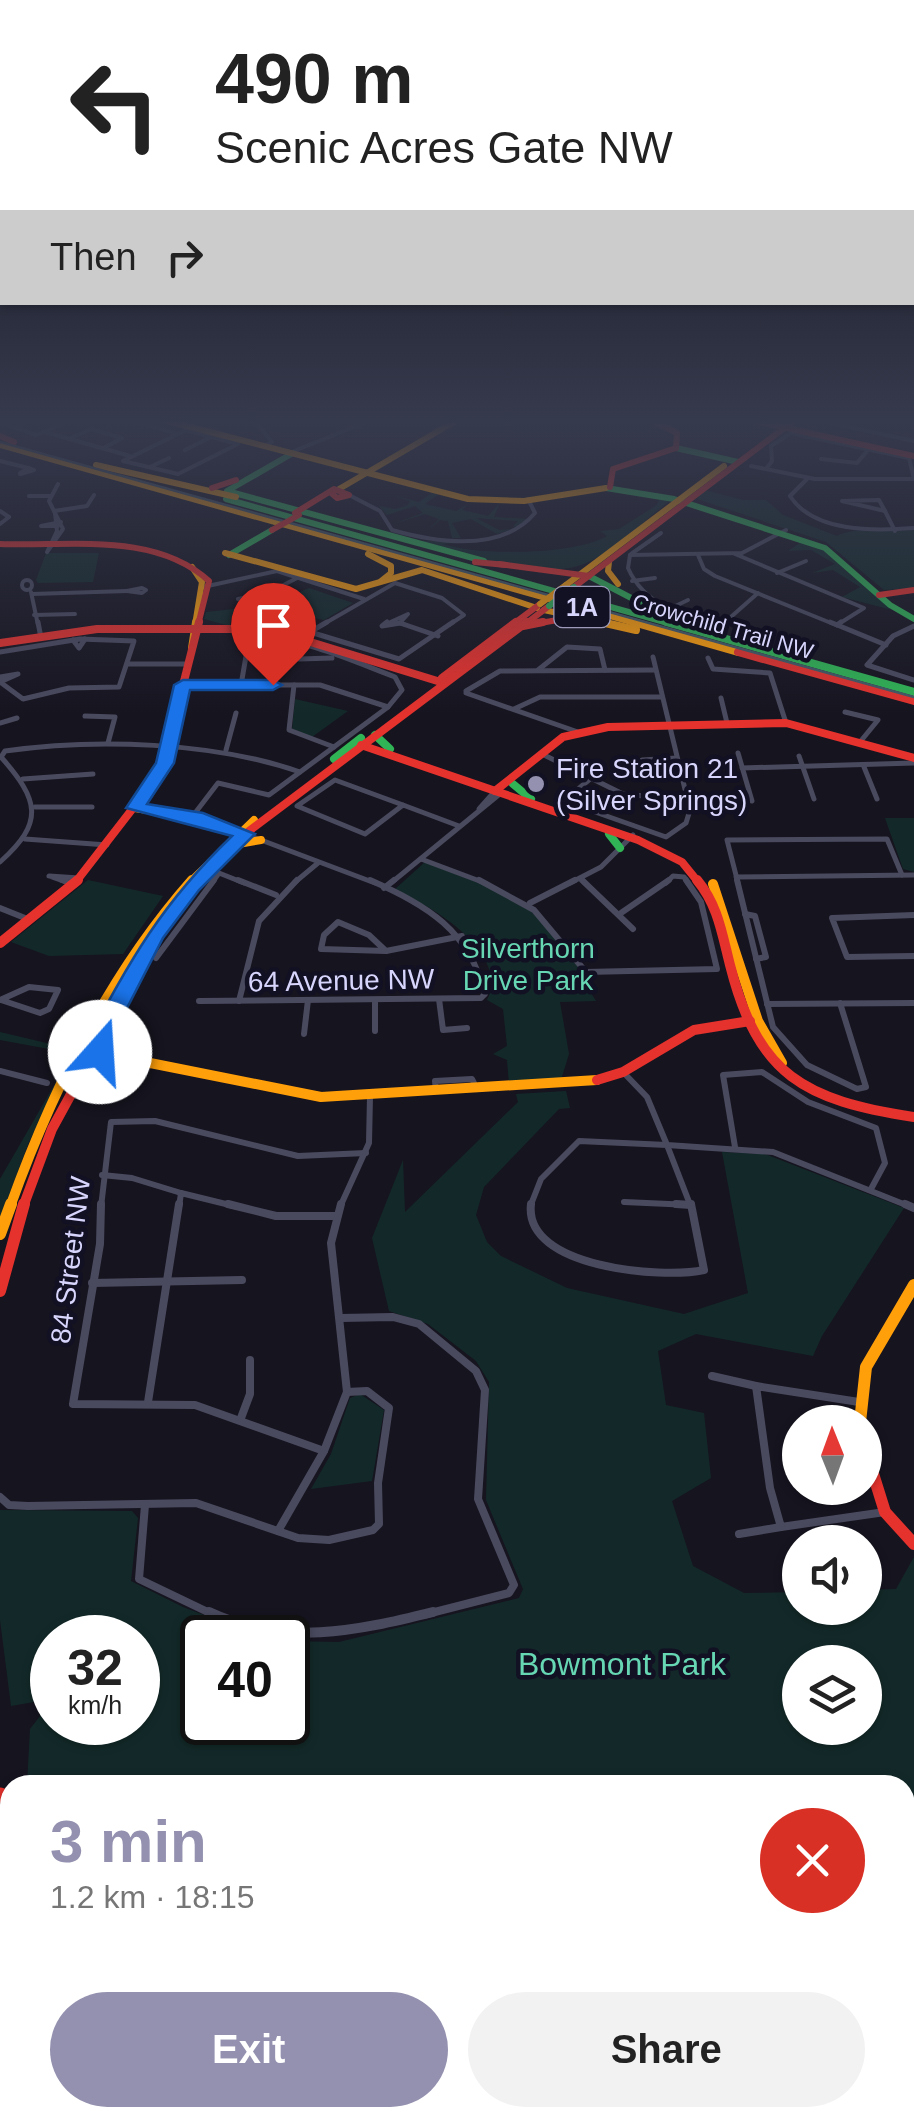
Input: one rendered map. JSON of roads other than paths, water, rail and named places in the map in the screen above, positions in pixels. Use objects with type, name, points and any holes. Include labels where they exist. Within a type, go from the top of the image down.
[{"type":"main road","points":[[233,552],[354,587],[381,581],[392,573],[388,562],[262,518]]},
{"type":"main road","name":"Crowchild Trail NW","points":[[264,518],[914,701]]},
{"type":"main road","points":[[233,552],[290,518]]},
{"type":"main road","name":"Crowchild Trail NW","points":[[295,518],[914,692]]},
{"type":"main road","points":[[318,518],[506,565]]},
{"type":"main road","points":[[0,1234],[34,1144],[168,903],[258,817],[365,742],[431,681],[518,625],[658,518]]},
{"type":"main road","points":[[737,518],[834,553],[912,620]]},
{"type":"main road","points":[[737,518],[781,533]]},
{"type":"main road","points":[[365,537],[506,565],[585,575],[659,613],[876,681]]},
{"type":"main road","points":[[0,546],[183,557],[204,569],[206,587],[164,767],[78,881],[0,944]]},
{"type":"main road","points":[[350,548],[587,620],[762,658]]},
{"type":"main road","points":[[233,552],[356,589],[374,587],[405,570],[444,575]]},
{"type":"main road","points":[[561,570],[603,561]]},
{"type":"main road","points":[[603,561],[612,578],[628,594]]},
{"type":"main road","points":[[882,594],[914,590]]},
{"type":"main road","points":[[503,596],[517,610],[518,625]]},
{"type":"main road","points":[[0,1291],[24,1197],[52,1129],[84,1070],[88,1051],[100,1038],[153,937],[174,906],[242,832],[348,756],[431,681],[518,625],[548,619],[587,620]]},
{"type":"main road","points":[[38,629],[79,636],[237,628],[293,634],[431,681]]},
{"type":"main road","points":[[0,647],[38,629],[280,635],[431,681]]},
{"type":"main road","points":[[502,788],[542,754],[578,732],[668,725],[786,723],[914,761]]},
{"type":"main road","points":[[365,742],[472,784],[502,788],[603,829],[632,836]]},
{"type":"main road","points":[[365,742],[632,836],[682,862],[712,892],[749,1021],[772,1061],[802,1084],[856,1107],[914,1114]]},
{"type":"main road","points":[[135,808],[192,817],[242,832]]},
{"type":"main road","points":[[222,825],[258,817]]},
{"type":"main road","points":[[603,829],[617,839],[620,848]]},
{"type":"main road","points":[[223,854],[242,842],[262,840]]},
{"type":"main road","points":[[88,1051],[302,1094],[370,1096],[570,1085],[623,1072],[694,1030],[749,1021]]},
{"type":"main road","points":[[100,1038],[118,1054]]},
{"type":"main road","points":[[84,1070],[118,1054]]},
{"type":"main road","points":[[859,1405],[861,1382],[876,1344],[914,1285]]},
{"type":"main road","points":[[882,1502],[885,1512],[914,1544]]},
{"type":"street","points":[[49,550],[60,524],[57,518]]},
{"type":"street","points":[[383,518],[392,530],[441,540],[498,536],[519,529],[532,518]]},
{"type":"street","points":[[825,518],[852,528],[914,528]]},
{"type":"street","points":[[888,518],[894,530]]},
{"type":"street","points":[[661,533],[630,555],[626,566],[632,581],[669,609],[722,624],[758,593]]},
{"type":"street","points":[[630,555],[736,554],[781,533]]},
{"type":"street","points":[[736,554],[864,608],[837,625]]},
{"type":"street","points":[[698,555],[706,571],[886,644]]},
{"type":"street","points":[[777,574],[806,562]]},
{"type":"street","points":[[206,587],[236,586],[272,573],[363,600]]},
{"type":"street","points":[[238,600],[297,578]]},
{"type":"street","points":[[632,581],[655,578]]},
{"type":"street","points":[[258,622],[310,632],[397,659],[438,636],[464,614],[438,596],[398,583],[310,632]]},
{"type":"street","points":[[815,588],[830,583]]},
{"type":"street","points":[[75,614],[38,629],[31,592],[126,592]]},
{"type":"street","points":[[669,609],[688,600]]},
{"type":"street","points":[[912,620],[868,666],[914,680]]},
{"type":"street","points":[[400,623],[438,636]]},
{"type":"street","points":[[0,647],[79,636],[134,638],[120,686],[69,688],[23,700],[0,680]]},
{"type":"street","points":[[192,817],[216,784],[266,796],[388,707],[401,693],[397,678],[302,647],[250,638],[241,685]]},
{"type":"street","points":[[302,647],[296,656],[299,659],[334,657]]},
{"type":"street","points":[[538,670],[567,647],[600,648],[606,670]]},
{"type":"street","points":[[590,778],[564,800],[670,837],[686,824],[690,810],[653,657]]},
{"type":"street","points":[[708,658],[712,669],[770,672],[786,723]]},
{"type":"street","points":[[128,662],[188,662]]},
{"type":"street","points":[[578,732],[466,692],[500,671],[655,670]]},
{"type":"street","points":[[69,676],[69,688]]},
{"type":"street","points":[[294,684],[289,730],[334,747]]},
{"type":"street","points":[[183,685],[324,686],[388,707]]},
{"type":"street","points":[[514,709],[540,698],[662,697]]},
{"type":"street","points":[[721,698],[727,723]]},
{"type":"street","points":[[845,712],[878,720],[860,742]]},
{"type":"street","points":[[226,750],[236,713]]},
{"type":"street","points":[[85,716],[115,717],[108,743]]},
{"type":"street","points":[[0,723],[17,718]]},
{"type":"street","points":[[0,862],[24,839],[35,806],[22,779],[1,757],[2,752],[56,744],[108,743],[226,750],[300,772]]},
{"type":"street","points":[[738,753],[752,801]]},
{"type":"street","points":[[542,754],[633,797],[686,800]]},
{"type":"street","points":[[799,756],[814,799]]},
{"type":"street","points":[[676,758],[642,760],[652,766],[678,767]]},
{"type":"street","points":[[742,768],[864,767],[914,761]]},
{"type":"street","points":[[864,767],[877,799]]},
{"type":"street","points":[[22,779],[93,774]]},
{"type":"street","points":[[404,805],[365,834],[297,806],[335,780],[404,805],[460,826]]},
{"type":"street","points":[[479,809],[502,788]]},
{"type":"street","points":[[384,889],[502,788]]},
{"type":"street","points":[[35,806],[92,807]]},
{"type":"street","points":[[242,832],[436,912],[462,936]]},
{"type":"street","points":[[530,904],[582,879],[632,836]]},
{"type":"street","points":[[24,839],[108,845]]},
{"type":"street","points":[[840,1003],[866,1086],[857,1089],[796,1057],[773,1027],[727,840],[888,839],[902,874]]},
{"type":"street","points":[[421,859],[530,904],[565,938],[586,972],[716,969],[701,902],[684,877],[673,876],[653,895],[621,913]]},
{"type":"street","points":[[239,1001],[250,932],[276,896],[318,862]]},
{"type":"street","points":[[156,958],[219,874],[276,896]]},
{"type":"street","points":[[736,876],[914,874]]},
{"type":"street","points":[[582,879],[633,928]]},
{"type":"street","points":[[0,908],[30,920]]},
{"type":"street","points":[[914,915],[832,918],[847,957],[914,956]]},
{"type":"street","points":[[386,951],[369,935],[338,922],[324,935],[321,949],[386,951],[462,936]]},
{"type":"street","name":"64 Avenue NW","points":[[199,1001],[483,996],[483,972],[462,936]]},
{"type":"street","points":[[51,986],[58,992],[49,1009],[40,1013],[0,1000],[29,987],[51,986]]},
{"type":"street","points":[[438,999],[443,1030],[467,1028]]},
{"type":"street","points":[[304,1034],[308,1000]]},
{"type":"street","points":[[374,1031],[375,1000]]},
{"type":"street","points":[[767,1004],[914,1002]]},
{"type":"street","points":[[0,1070],[47,1083]]},
{"type":"street","points":[[623,1072],[647,1096],[667,1145],[691,1205],[704,1270],[699,1274],[646,1273],[581,1261],[561,1252],[534,1227],[529,1210],[532,1194],[579,1141],[667,1145],[735,1147],[773,1152],[914,1208]]},
{"type":"street","points":[[735,1147],[722,1075],[762,1072],[808,1102],[876,1128],[885,1163],[872,1190]]},
{"type":"street","points":[[278,1531],[324,1451],[347,1392],[331,1243],[336,1216],[366,1153],[370,1096]]},
{"type":"street","name":"84 Street NW","points":[[148,1402],[73,1404],[100,1244],[102,1176],[111,1122],[155,1121],[298,1156],[366,1153]]},
{"type":"street","points":[[102,1176],[132,1178],[276,1216],[336,1216]]},
{"type":"street","points":[[180,1193],[148,1402],[195,1405],[241,1418],[324,1451]]},
{"type":"street","points":[[624,1202],[691,1205]]},
{"type":"street","points":[[92,1283],[242,1280]]},
{"type":"street","points":[[144,1505],[139,1579],[255,1630],[324,1635],[509,1593],[514,1584],[478,1499],[486,1390],[476,1371],[419,1324],[392,1316],[341,1318]]},
{"type":"street","points":[[241,1418],[250,1394],[250,1360]]},
{"type":"street","points":[[712,1376],[859,1402]]},
{"type":"street","points":[[756,1386],[770,1488],[780,1527]]},
{"type":"street","points":[[0,1497],[14,1506],[196,1503],[298,1538],[329,1540],[373,1530],[379,1524],[378,1482],[389,1408],[368,1391],[347,1392]]},
{"type":"street","points":[[740,1534],[885,1512]]},
{"type":"tram line","points":[[273,518],[914,697]]},
{"type":"place","name":"Fire Station 21 (Silver Springs)","points":[[536,784]]},
{"type":"park label","name":"Silverthorn Drive Park","points":[[528,964]]},
{"type":"park label","name":"Bowmont Park","points":[[622,1664]]}]
